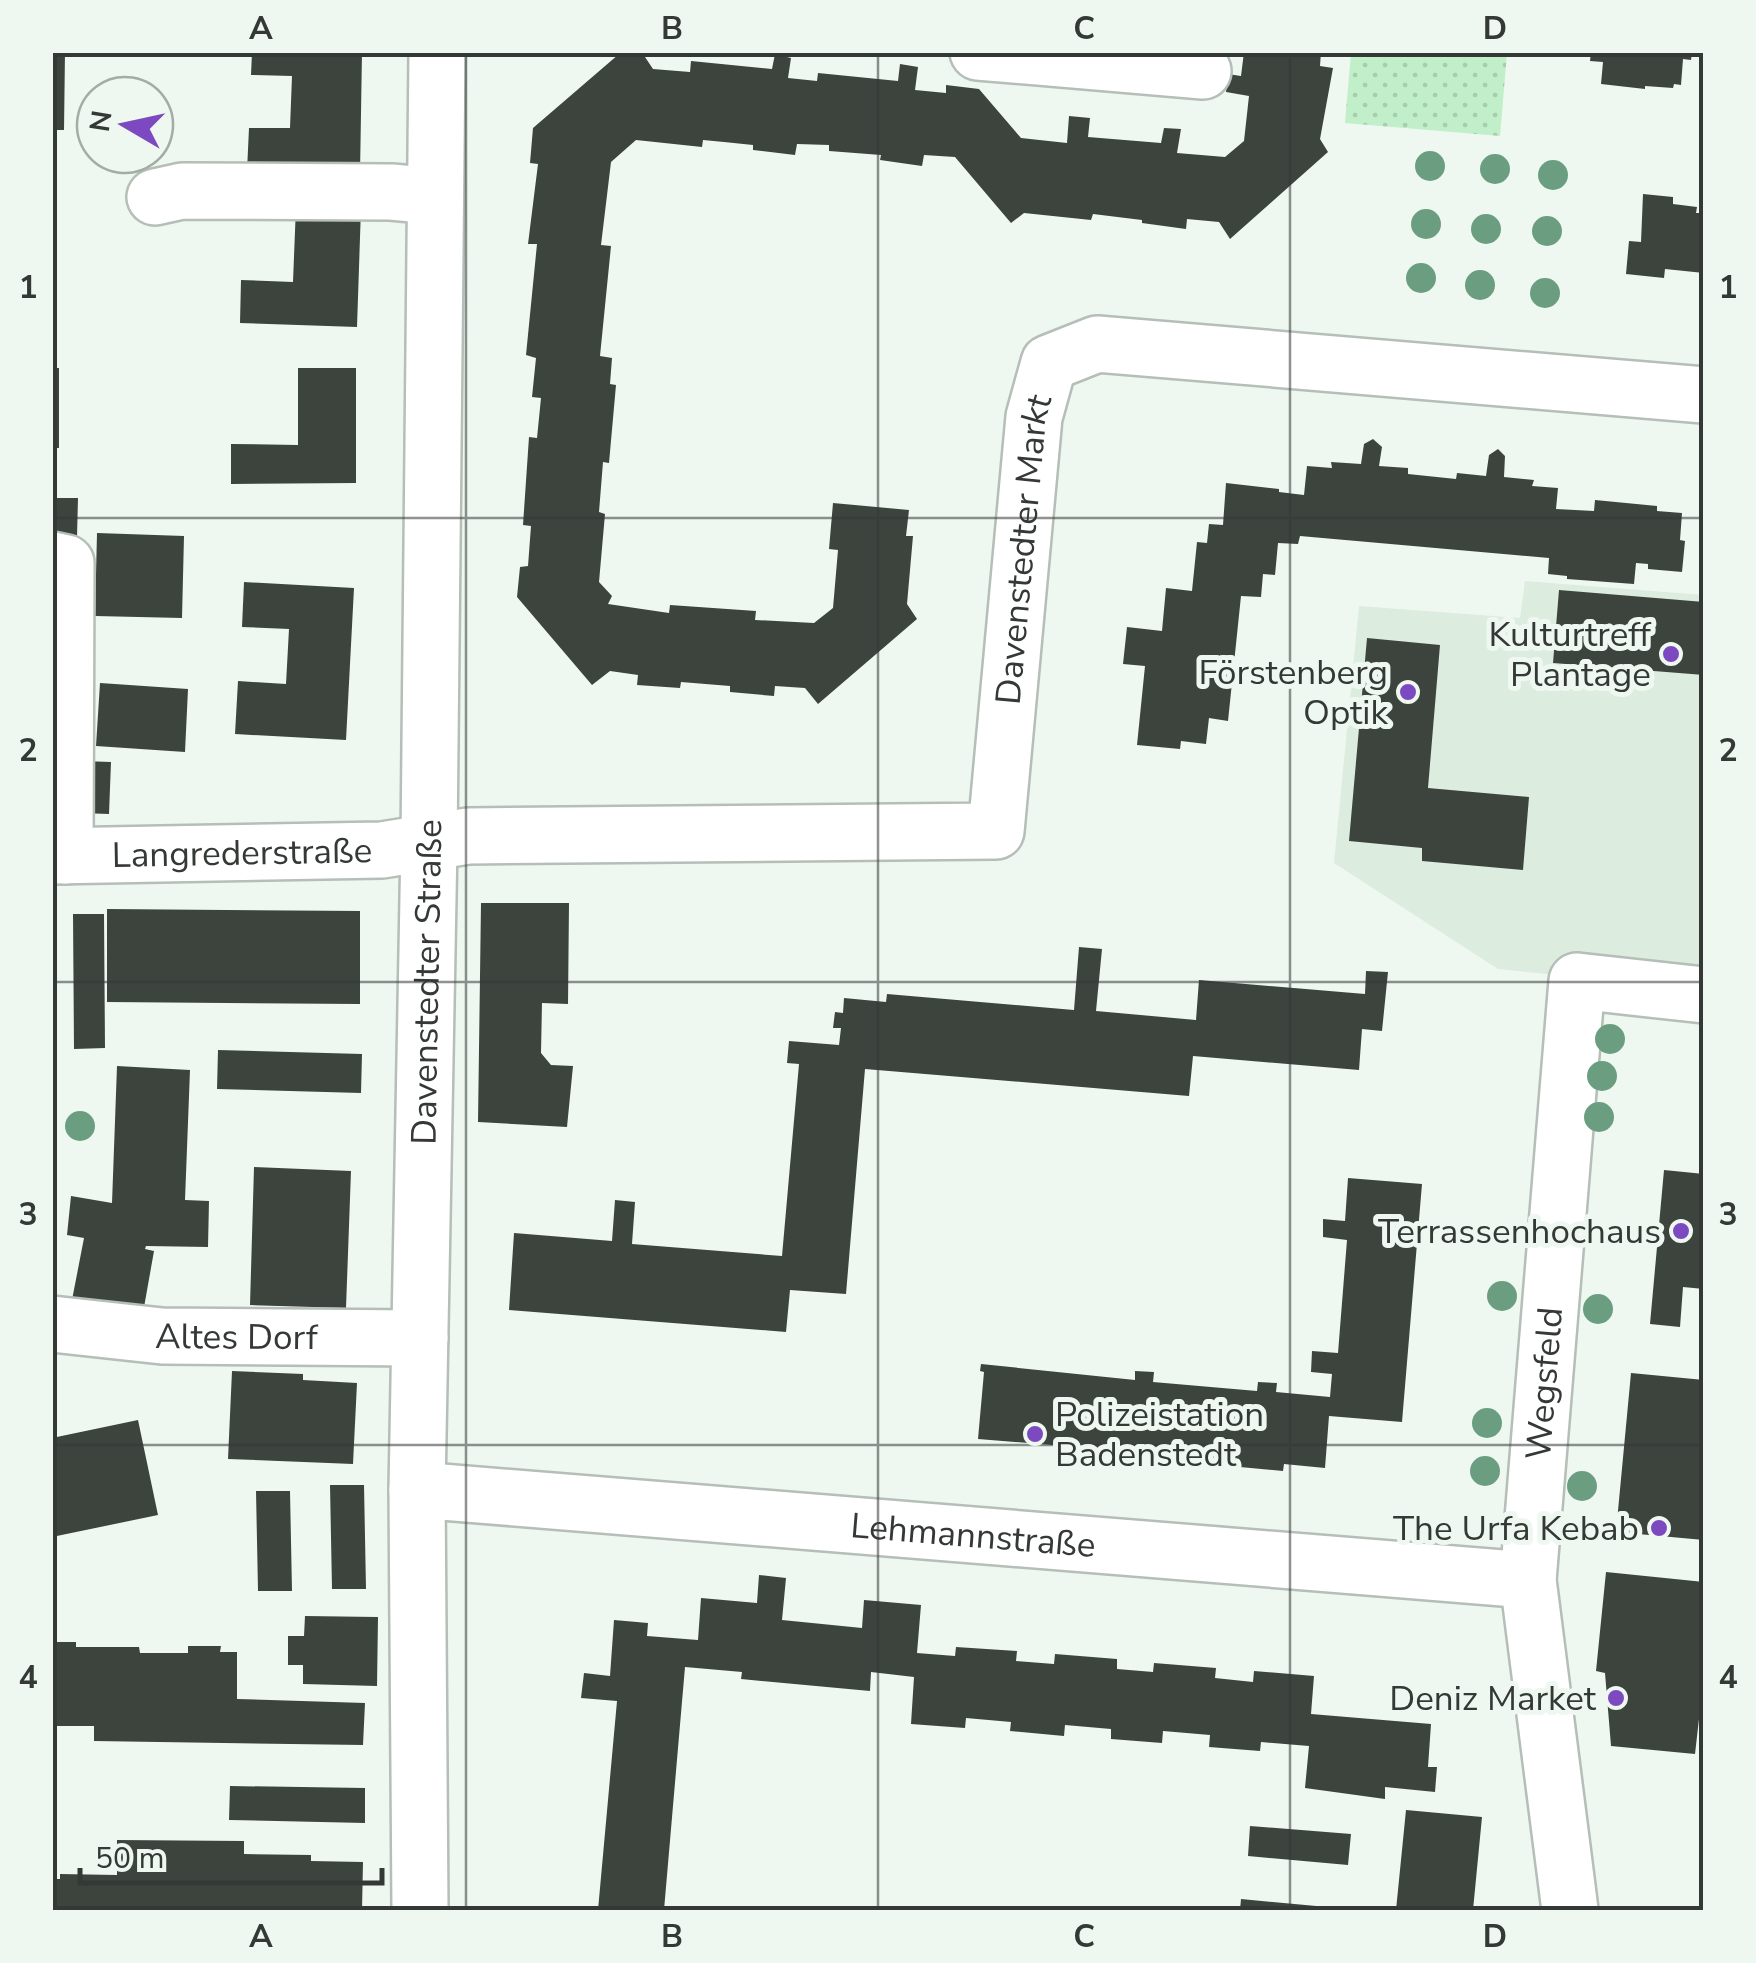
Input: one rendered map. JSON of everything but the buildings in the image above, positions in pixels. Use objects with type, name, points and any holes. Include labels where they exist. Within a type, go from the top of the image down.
[{"type":"street","name":"Davenstedter Straße","points":[[420,1910],[418,1490],[430,843],[437,52]]},
{"type":"street","points":[[978,52],[1202,71]]},
{"type":"street","points":[[156,197],[201,190],[435,196]]},
{"type":"street","name":"Davenstedter Markt","points":[[430,843],[468,836],[996,831],[1034,417],[1049,363],[1097,344],[1704,395]]},
{"type":"street","points":[[52,560],[66,562],[59,856]]},
{"type":"street","name":"Langrederstraße","points":[[59,856],[382,850],[430,843]]},
{"type":"street","name":"Wegsfeld","points":[[1570,1910],[1528,1580],[1577,981],[1704,995]]},
{"type":"street","name":"Altes Dorf","points":[[52,1324],[162,1336],[420,1338]]},
{"type":"street","name":"Lehmannstraße","points":[[418,1490],[1528,1580]]},
{"type":"shaded area","points":[[1525,581],[1703,595],[1703,990],[1498,969],[1334,863],[1359,606],[1520,618]]},
{"type":"green space","points":[[1351,53],[1507,53],[1500,136],[1345,123]]},
{"type":"place","name":"Kulturtreff Plantage","points":[[1671,654]]},
{"type":"place","name":"Förstenberg Optik","points":[[1408,692]]},
{"type":"place","name":"Terrassenhochaus","points":[[1681,1231]]},
{"type":"place","name":"Polizeistation Badenstedt","points":[[1035,1434]]},
{"type":"place","name":"The Urfa Kebab","points":[[1659,1528]]},
{"type":"place","name":"Deniz Market","points":[[1616,1698]]}]
